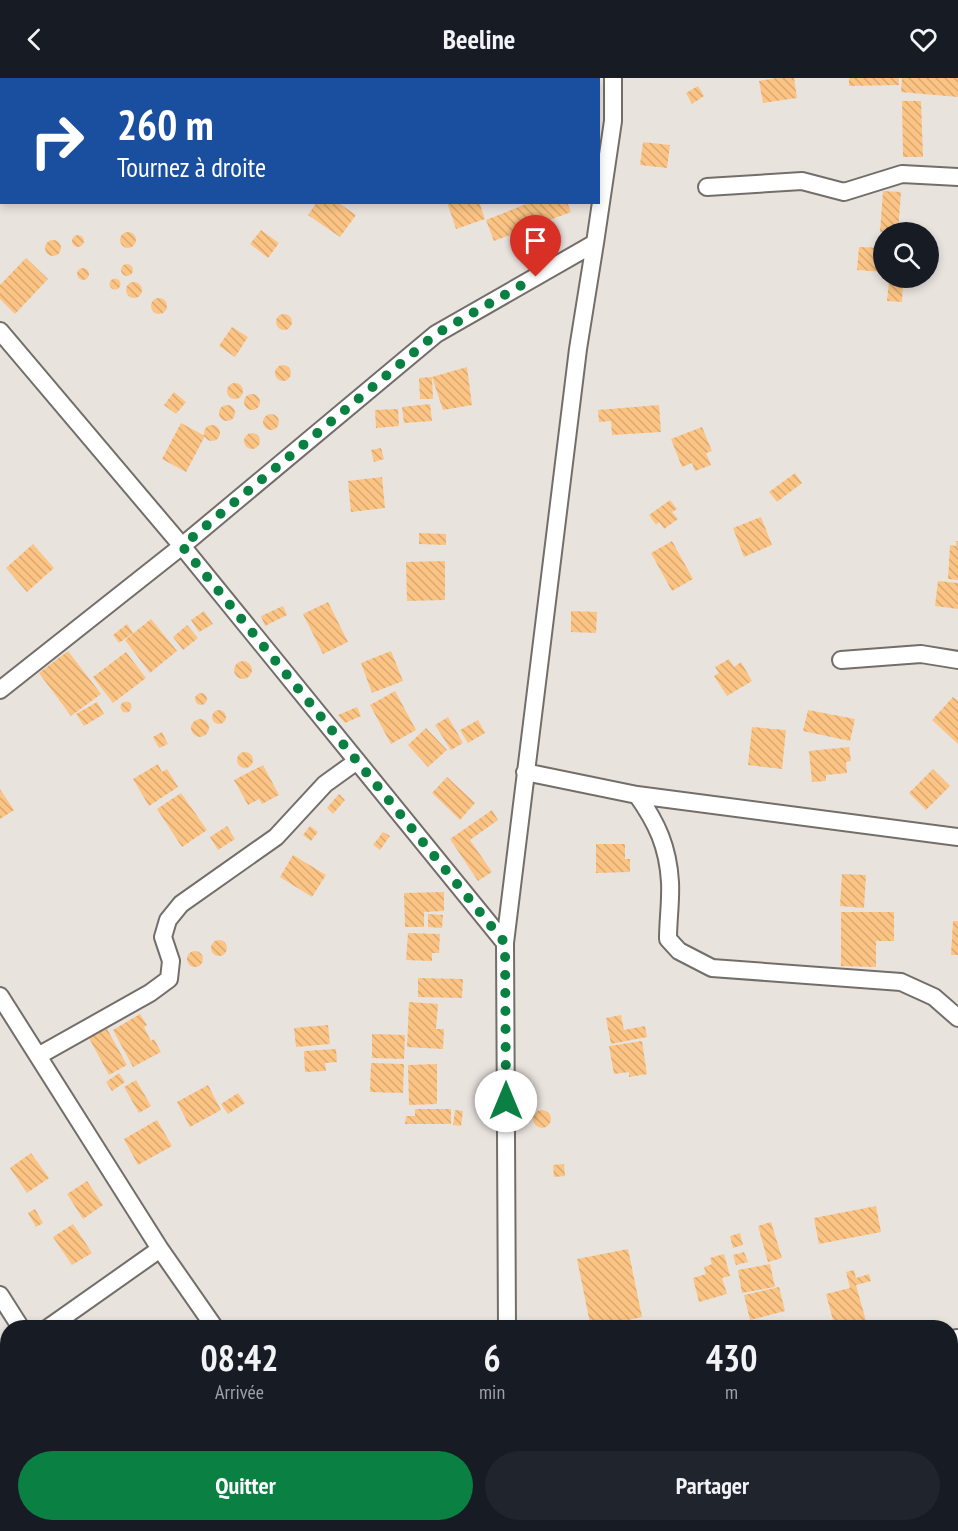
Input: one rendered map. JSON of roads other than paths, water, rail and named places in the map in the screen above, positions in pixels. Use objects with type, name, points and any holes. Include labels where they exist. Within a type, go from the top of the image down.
[{"type":"street","points":[[507,1320],[505,943],[578,349],[613,121],[613,78]]},
{"type":"street","points":[[707,187],[802,181],[844,192],[902,174],[958,177]]},
{"type":"street","points":[[0,690],[182,546],[436,334],[595,243]]},
{"type":"street","points":[[0,331],[182,546],[505,943]]},
{"type":"street","points":[[841,660],[921,654],[958,660]]},
{"type":"street","points":[[38,1056],[150,993],[169,979],[171,961],[163,937],[168,920],[181,904],[276,837],[325,784],[357,761]]},
{"type":"street","points":[[525,772],[637,795],[958,837]]},
{"type":"street","points":[[637,795],[654,819],[664,843],[670,883],[668,939],[679,951],[712,968],[901,982],[934,998],[958,1018]]},
{"type":"street","points":[[0,996],[160,1249],[209,1320]]},
{"type":"street","points":[[59,1320],[160,1249]]},
{"type":"street","points":[[0,1295],[16,1320]]}]
